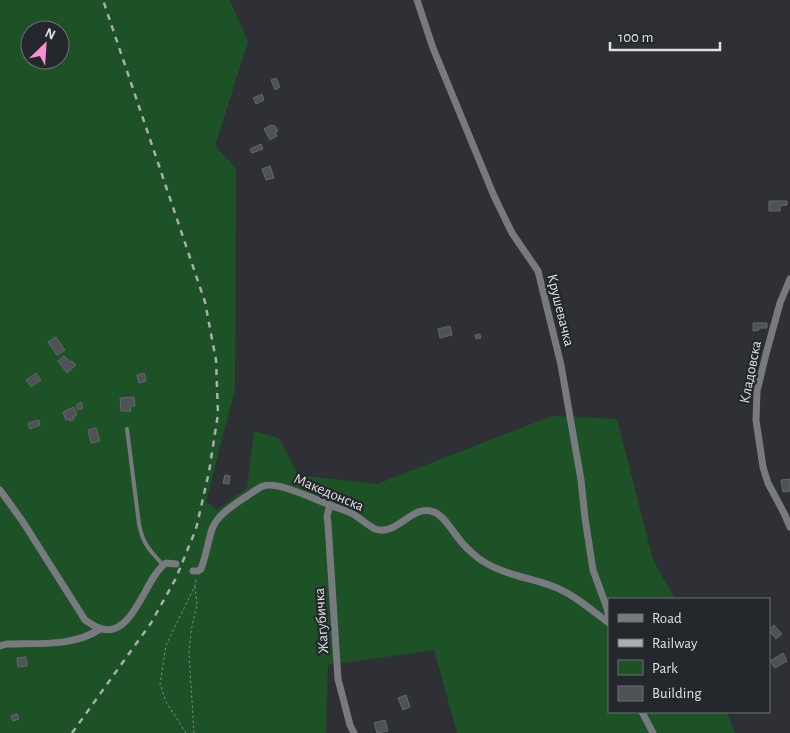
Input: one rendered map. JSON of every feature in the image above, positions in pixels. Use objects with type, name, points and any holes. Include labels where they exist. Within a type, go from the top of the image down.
[{"type":"street","name":"Крушевачка","points":[[417,0],[433,48],[494,196],[512,234],[538,271],[561,366],[581,480],[584,518],[593,570],[608,613]]},
{"type":"street","name":"Кладовска","points":[[790,279],[780,303],[757,391],[756,420],[763,467],[768,483],[790,528]]},
{"type":"street","name":"Македонска","points":[[196,571],[201,569],[212,529],[217,520],[230,508],[264,486],[276,486],[298,492],[352,514],[374,528],[381,530],[397,526],[418,512],[426,510],[434,512],[439,515],[464,545],[479,558],[516,576],[553,586],[574,597],[608,622]]},
{"type":"street","points":[[0,490],[85,620],[100,629],[119,628],[133,612],[163,565],[166,563],[176,564]]},
{"type":"street","name":"Жагубичка","points":[[330,505],[327,516],[338,679],[350,725],[354,733]]},
{"type":"street","points":[[0,646],[7,644],[59,643],[75,640],[95,633],[100,629]]},
{"type":"street","points":[[643,713],[653,733]]},
{"type":"lane","points":[[127,429],[142,536],[145,543],[163,565]]},
{"type":"path","points":[[194,733],[189,654],[191,631],[197,604],[196,571]]},
{"type":"path","points":[[186,733],[166,702],[160,684],[166,645],[195,586]]},
{"type":"green space","points":[[0,0],[230,0],[248,42],[215,146],[236,168],[235,389],[206,502],[217,510],[247,488],[254,431],[279,438],[298,475],[377,484],[552,416],[617,419],[653,560],[674,598],[608,598],[608,713],[727,713],[735,733],[457,733],[434,650],[328,665],[326,733],[0,733]]},
{"type":"building","points":[[276,78],[280,87],[275,90],[271,80]]},
{"type":"building","points":[[262,94],[264,100],[256,104],[253,98]]},
{"type":"building","points":[[274,125],[278,131],[275,132],[277,136],[270,140],[264,129]]},
{"type":"building","points":[[261,144],[263,149],[252,153],[250,149]]},
{"type":"building","points":[[270,166],[274,178],[266,180],[262,169]]},
{"type":"building","points":[[769,201],[787,201],[787,205],[780,206],[780,211],[769,211]]},
{"type":"building","points":[[753,323],[767,323],[767,328],[759,328],[759,330],[753,331]]},
{"type":"building","points":[[450,326],[452,335],[440,338],[438,329]]},
{"type":"building","points":[[480,334],[481,338],[476,339],[475,335]]},
{"type":"building","points":[[56,337],[65,350],[57,355],[48,342]]},
{"type":"building","points":[[64,356],[76,365],[67,373],[58,361]]},
{"type":"building","points":[[36,373],[41,380],[31,387],[26,380]]},
{"type":"building","points":[[144,373],[146,381],[139,383],[137,375]]},
{"type":"building","points":[[134,397],[135,406],[130,406],[131,411],[121,411],[120,398]]},
{"type":"building","points":[[81,402],[83,408],[78,410],[76,405]]},
{"type":"building","points":[[74,407],[77,415],[70,421],[69,419],[66,420],[63,412]]},
{"type":"building","points":[[39,420],[40,425],[30,429],[28,423]]},
{"type":"building","points":[[96,428],[100,441],[91,443],[88,430]]},
{"type":"building","points":[[225,475],[230,476],[229,484],[223,483]]},
{"type":"building","points":[[790,479],[790,491],[783,492],[781,480]]},
{"type":"building","points":[[774,625],[782,634],[776,639],[770,629]]},
{"type":"building","points":[[783,653],[787,661],[775,668],[770,661]]},
{"type":"building","points":[[26,657],[27,666],[18,667],[17,658]]},
{"type":"building","points":[[406,695],[410,707],[403,710],[398,698]]},
{"type":"building","points":[[17,714],[19,719],[13,721],[11,716]]},
{"type":"building","points":[[385,720],[388,731],[377,733],[374,723]]},
{"type":"railway","points":[[72,733],[151,623],[176,578],[196,529],[209,472],[218,414],[216,360],[205,302],[103,0]]}]
